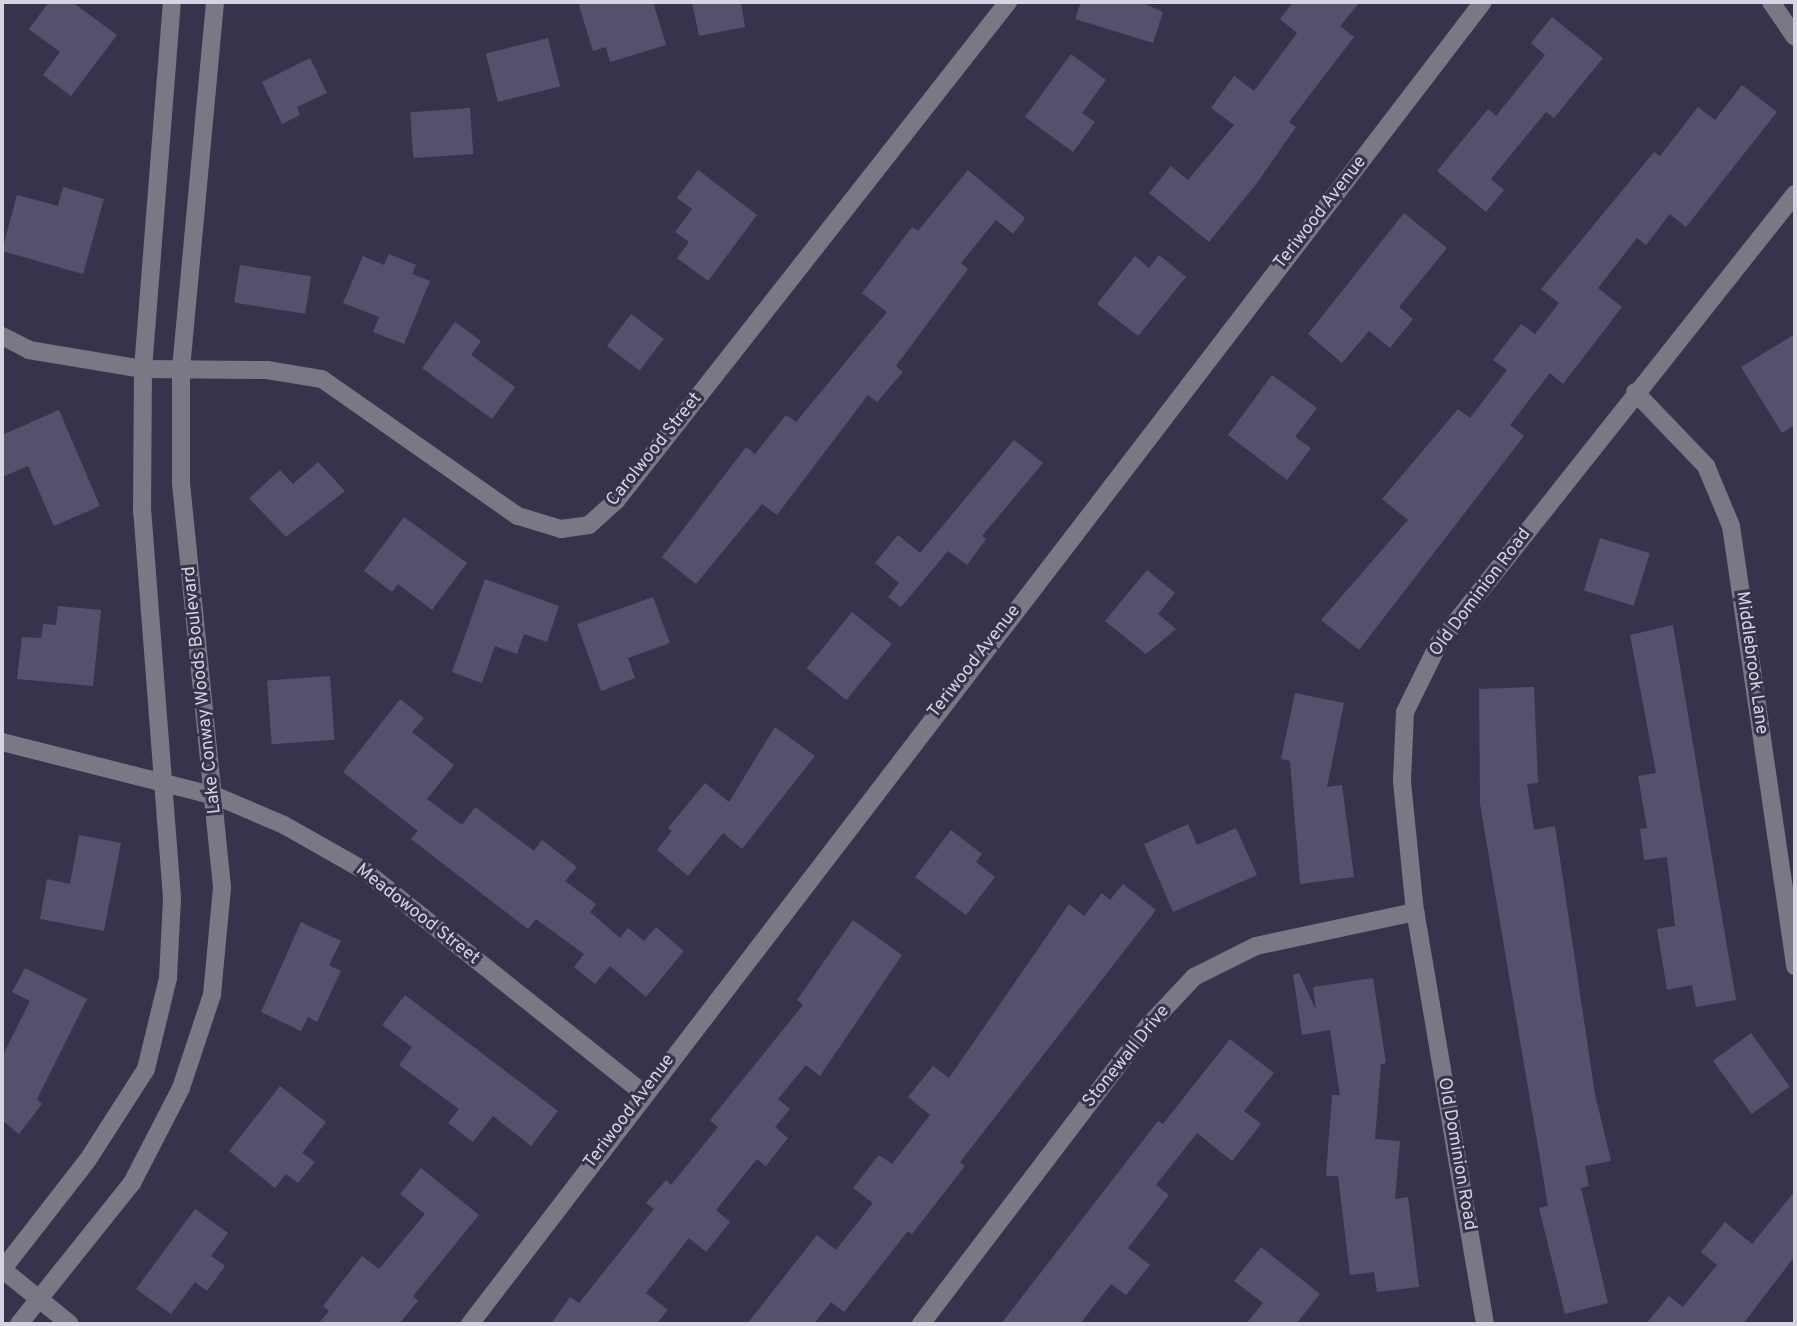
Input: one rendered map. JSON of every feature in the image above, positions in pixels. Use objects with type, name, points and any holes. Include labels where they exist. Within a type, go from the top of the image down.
[{"type":"street","points":[[70,1324],[2,1270],[87,1161],[146,1069],[168,978],[172,898],[166,783],[142,512],[143,369],[172,2]]},
{"type":"street","name":"Lake Conway Woods Boulevard","points":[[19,1324],[132,1183],[181,1088],[212,995],[222,887],[216,796],[181,483],[181,369],[215,2]]},
{"type":"street","name":"Carolwood Street","points":[[2,336],[29,350],[143,369],[267,370],[322,379],[518,516],[562,529],[589,525],[616,501],[1008,2]]},
{"type":"street","name":"Teriwood Avenue","points":[[470,1324],[643,1093],[1483,2]]},
{"type":"street","points":[[1771,2],[1795,37]]},
{"type":"street","name":"Old Dominion Road","points":[[1485,1324],[1415,912],[1402,781],[1405,712],[1439,643],[1635,392],[1795,194]]},
{"type":"street","name":"Middlebrook Lane","points":[[1635,392],[1706,466],[1731,526],[1795,966]]},
{"type":"street","name":"Meadowood Street","points":[[2,742],[216,796],[285,825],[365,871],[643,1093]]},
{"type":"street","name":"Stonewall Drive","points":[[921,1324],[1149,1025],[1195,977],[1256,946],[1415,912]]},
{"type":"building","points":[[49,2],[72,2],[117,35],[71,96],[43,75],[60,52],[29,29]]},
{"type":"building","points":[[578,2],[653,2],[666,45],[610,62],[606,47],[593,51]]},
{"type":"building","points":[[692,2],[741,2],[745,27],[699,36]]},
{"type":"building","points":[[1081,2],[1141,2],[1163,12],[1153,43],[1075,19]]},
{"type":"building","points":[[1293,2],[1360,2],[1340,26],[1354,37],[1289,122],[1296,127],[1257,183],[1209,242],[1149,193],[1171,166],[1188,180],[1234,125],[1211,108],[1234,76],[1254,91],[1297,33],[1280,19]]},
{"type":"building","points":[[1552,17],[1603,58],[1554,118],[1546,112],[1491,179],[1504,190],[1486,212],[1437,171],[1488,109],[1496,116],[1545,55],[1531,43]]},
{"type":"building","points":[[548,38],[560,87],[498,102],[486,53]]},
{"type":"building","points":[[1071,54],[1106,80],[1082,113],[1095,122],[1073,152],[1025,117]]},
{"type":"building","points":[[310,58],[327,93],[297,107],[300,115],[282,124],[262,82]]},
{"type":"building","points":[[1742,85],[1777,112],[1686,227],[1670,214],[1646,245],[1637,238],[1598,288],[1622,307],[1563,384],[1550,373],[1510,425],[1524,436],[1359,650],[1321,620],[1408,520],[1382,499],[1458,409],[1470,418],[1507,370],[1493,360],[1521,324],[1535,334],[1559,303],[1541,289],[1654,152],[1660,156],[1698,107],[1715,120]]},
{"type":"building","points":[[470,108],[473,154],[413,158],[410,112]]},
{"type":"building","points":[[698,170],[757,215],[708,281],[677,258],[689,242],[675,232],[692,209],[677,198]]},
{"type":"building","points":[[968,170],[1025,218],[1013,234],[996,220],[961,263],[968,269],[896,366],[903,372],[877,402],[868,395],[777,515],[762,504],[696,584],[662,557],[746,447],[755,454],[786,415],[796,422],[887,312],[862,293],[912,227],[918,231]]},
{"type":"building","points":[[63,187],[104,199],[83,274],[2,251],[17,195],[58,206]]},
{"type":"building","points":[[1404,213],[1447,248],[1399,307],[1413,319],[1390,348],[1369,331],[1342,363],[1308,334]]},
{"type":"building","points":[[389,254],[416,265],[412,274],[430,281],[404,344],[373,332],[379,317],[343,303],[363,256],[384,265]]},
{"type":"building","points":[[1159,255],[1186,277],[1138,336],[1097,304],[1135,256],[1149,268]]},
{"type":"building","points":[[240,265],[311,276],[305,314],[234,303]]},
{"type":"building","points":[[631,314],[664,339],[640,371],[607,346]]},
{"type":"building","points":[[455,322],[481,341],[471,355],[515,387],[492,419],[422,368]]},
{"type":"building","points":[[1795,334],[1795,425],[1782,433],[1741,367]]},
{"type":"building","points":[[1272,375],[1317,408],[1295,437],[1311,448],[1287,480],[1228,435]]},
{"type":"building","points":[[59,410],[100,506],[54,526],[28,466],[2,477],[2,435]]},
{"type":"building","points":[[1014,440],[1043,463],[982,536],[986,539],[967,565],[948,551],[901,607],[888,597],[899,583],[875,563],[898,535],[920,553]]},
{"type":"building","points":[[318,462],[345,491],[286,537],[249,498],[280,470],[293,484]]},
{"type":"building","points":[[404,517],[467,563],[432,610],[398,584],[392,592],[364,571]]},
{"type":"building","points":[[1600,538],[1650,553],[1634,606],[1584,591]]},
{"type":"building","points":[[1147,570],[1175,593],[1158,614],[1176,629],[1146,654],[1105,621]]},
{"type":"building","points":[[485,579],[559,606],[547,642],[524,634],[517,654],[495,646],[482,683],[452,672]]},
{"type":"building","points":[[653,597],[670,643],[628,658],[635,678],[601,691],[577,624]]},
{"type":"building","points":[[58,606],[101,610],[93,686],[17,679],[22,637],[41,638],[43,624],[56,625]]},
{"type":"building","points":[[852,612],[892,644],[846,700],[807,668]]},
{"type":"building","points":[[1673,625],[1736,1000],[1696,1007],[1692,985],[1667,990],[1657,929],[1675,926],[1667,857],[1644,860],[1640,829],[1647,828],[1638,776],[1656,773],[1630,635]]},
{"type":"building","points":[[330,676],[334,740],[272,744],[267,680]]},
{"type":"building","points":[[1534,687],[1538,783],[1527,784],[1534,830],[1555,826],[1595,1094],[1611,1161],[1585,1166],[1589,1186],[1581,1188],[1608,1303],[1565,1314],[1539,1208],[1548,1206],[1480,804],[1479,689]]},
{"type":"building","points":[[1295,693],[1344,703],[1327,787],[1342,785],[1354,877],[1300,884],[1290,761],[1281,759]]},
{"type":"building","points":[[400,699],[424,718],[412,732],[454,765],[427,799],[462,825],[475,807],[534,851],[542,840],[577,867],[565,881],[596,904],[590,912],[620,938],[628,928],[644,941],[656,927],[684,951],[646,997],[610,966],[595,984],[574,967],[584,954],[536,919],[528,929],[411,839],[418,831],[343,772]]},
{"type":"building","points":[[775,727],[815,756],[742,849],[723,833],[688,876],[657,850],[672,831],[668,828],[705,783],[729,802]]},
{"type":"building","points":[[1188,824],[1197,845],[1236,828],[1257,875],[1173,912],[1144,844]]},
{"type":"building","points":[[951,830],[982,854],[976,862],[995,877],[966,915],[915,877]]},
{"type":"building","points":[[79,835],[121,843],[104,931],[40,919],[47,879],[70,884]]},
{"type":"building","points":[[1123,884],[1156,910],[960,1162],[965,1166],[912,1234],[908,1231],[844,1312],[831,1302],[814,1324],[747,1324],[817,1235],[836,1250],[873,1203],[853,1188],[879,1155],[892,1164],[930,1115],[908,1097],[933,1066],[949,1078],[1069,904],[1084,916],[1102,893],[1110,900]]},
{"type":"building","points":[[853,920],[902,955],[820,1076],[806,1065],[778,1099],[790,1109],[775,1127],[788,1138],[766,1166],[757,1159],[716,1210],[730,1222],[706,1252],[689,1238],[646,1293],[668,1310],[656,1324],[551,1324],[570,1297],[579,1303],[654,1209],[646,1203],[666,1180],[671,1185],[718,1127],[710,1120],[803,1005],[797,1000]]},
{"type":"building","points":[[301,922],[341,941],[329,965],[341,971],[317,1022],[308,1017],[301,1031],[261,1012]]},
{"type":"building","points":[[25,968],[87,999],[37,1099],[42,1104],[19,1134],[2,1120],[2,1057],[30,1001],[12,992]]},
{"type":"building","points":[[1299,973],[1316,1010],[1313,987],[1373,978],[1386,1063],[1381,1064],[1375,1139],[1400,1141],[1395,1199],[1408,1197],[1419,1287],[1377,1292],[1374,1272],[1350,1275],[1338,1176],[1326,1176],[1332,1095],[1340,1095],[1330,1030],[1302,1035],[1293,975]]},
{"type":"building","points":[[405,995],[558,1111],[531,1146],[493,1116],[473,1142],[448,1123],[459,1109],[399,1065],[412,1047],[382,1025]]},
{"type":"building","points":[[1751,1033],[1790,1086],[1752,1114],[1713,1061]]},
{"type":"building","points":[[1230,1039],[1274,1073],[1244,1111],[1261,1124],[1232,1161],[1197,1133],[1156,1185],[1169,1195],[1128,1248],[1150,1265],[1126,1295],[1111,1284],[1080,1324],[1001,1324],[1158,1121],[1163,1124]]},
{"type":"building","points":[[280,1086],[326,1122],[302,1153],[315,1162],[298,1183],[286,1174],[275,1188],[229,1151]]},
{"type":"building","points":[[421,1168],[479,1215],[413,1296],[418,1301],[399,1324],[318,1324],[329,1311],[323,1306],[362,1256],[379,1269],[425,1214],[400,1194]]},
{"type":"building","points":[[1795,1191],[1795,1256],[1743,1324],[1646,1324],[1669,1296],[1683,1307],[1717,1265],[1701,1252],[1725,1222],[1752,1244]]},
{"type":"building","points":[[195,1209],[228,1233],[211,1256],[225,1266],[207,1291],[195,1282],[171,1314],[136,1289]]},
{"type":"building","points":[[1261,1247],[1320,1294],[1296,1324],[1246,1324],[1263,1303],[1234,1281]]}]
